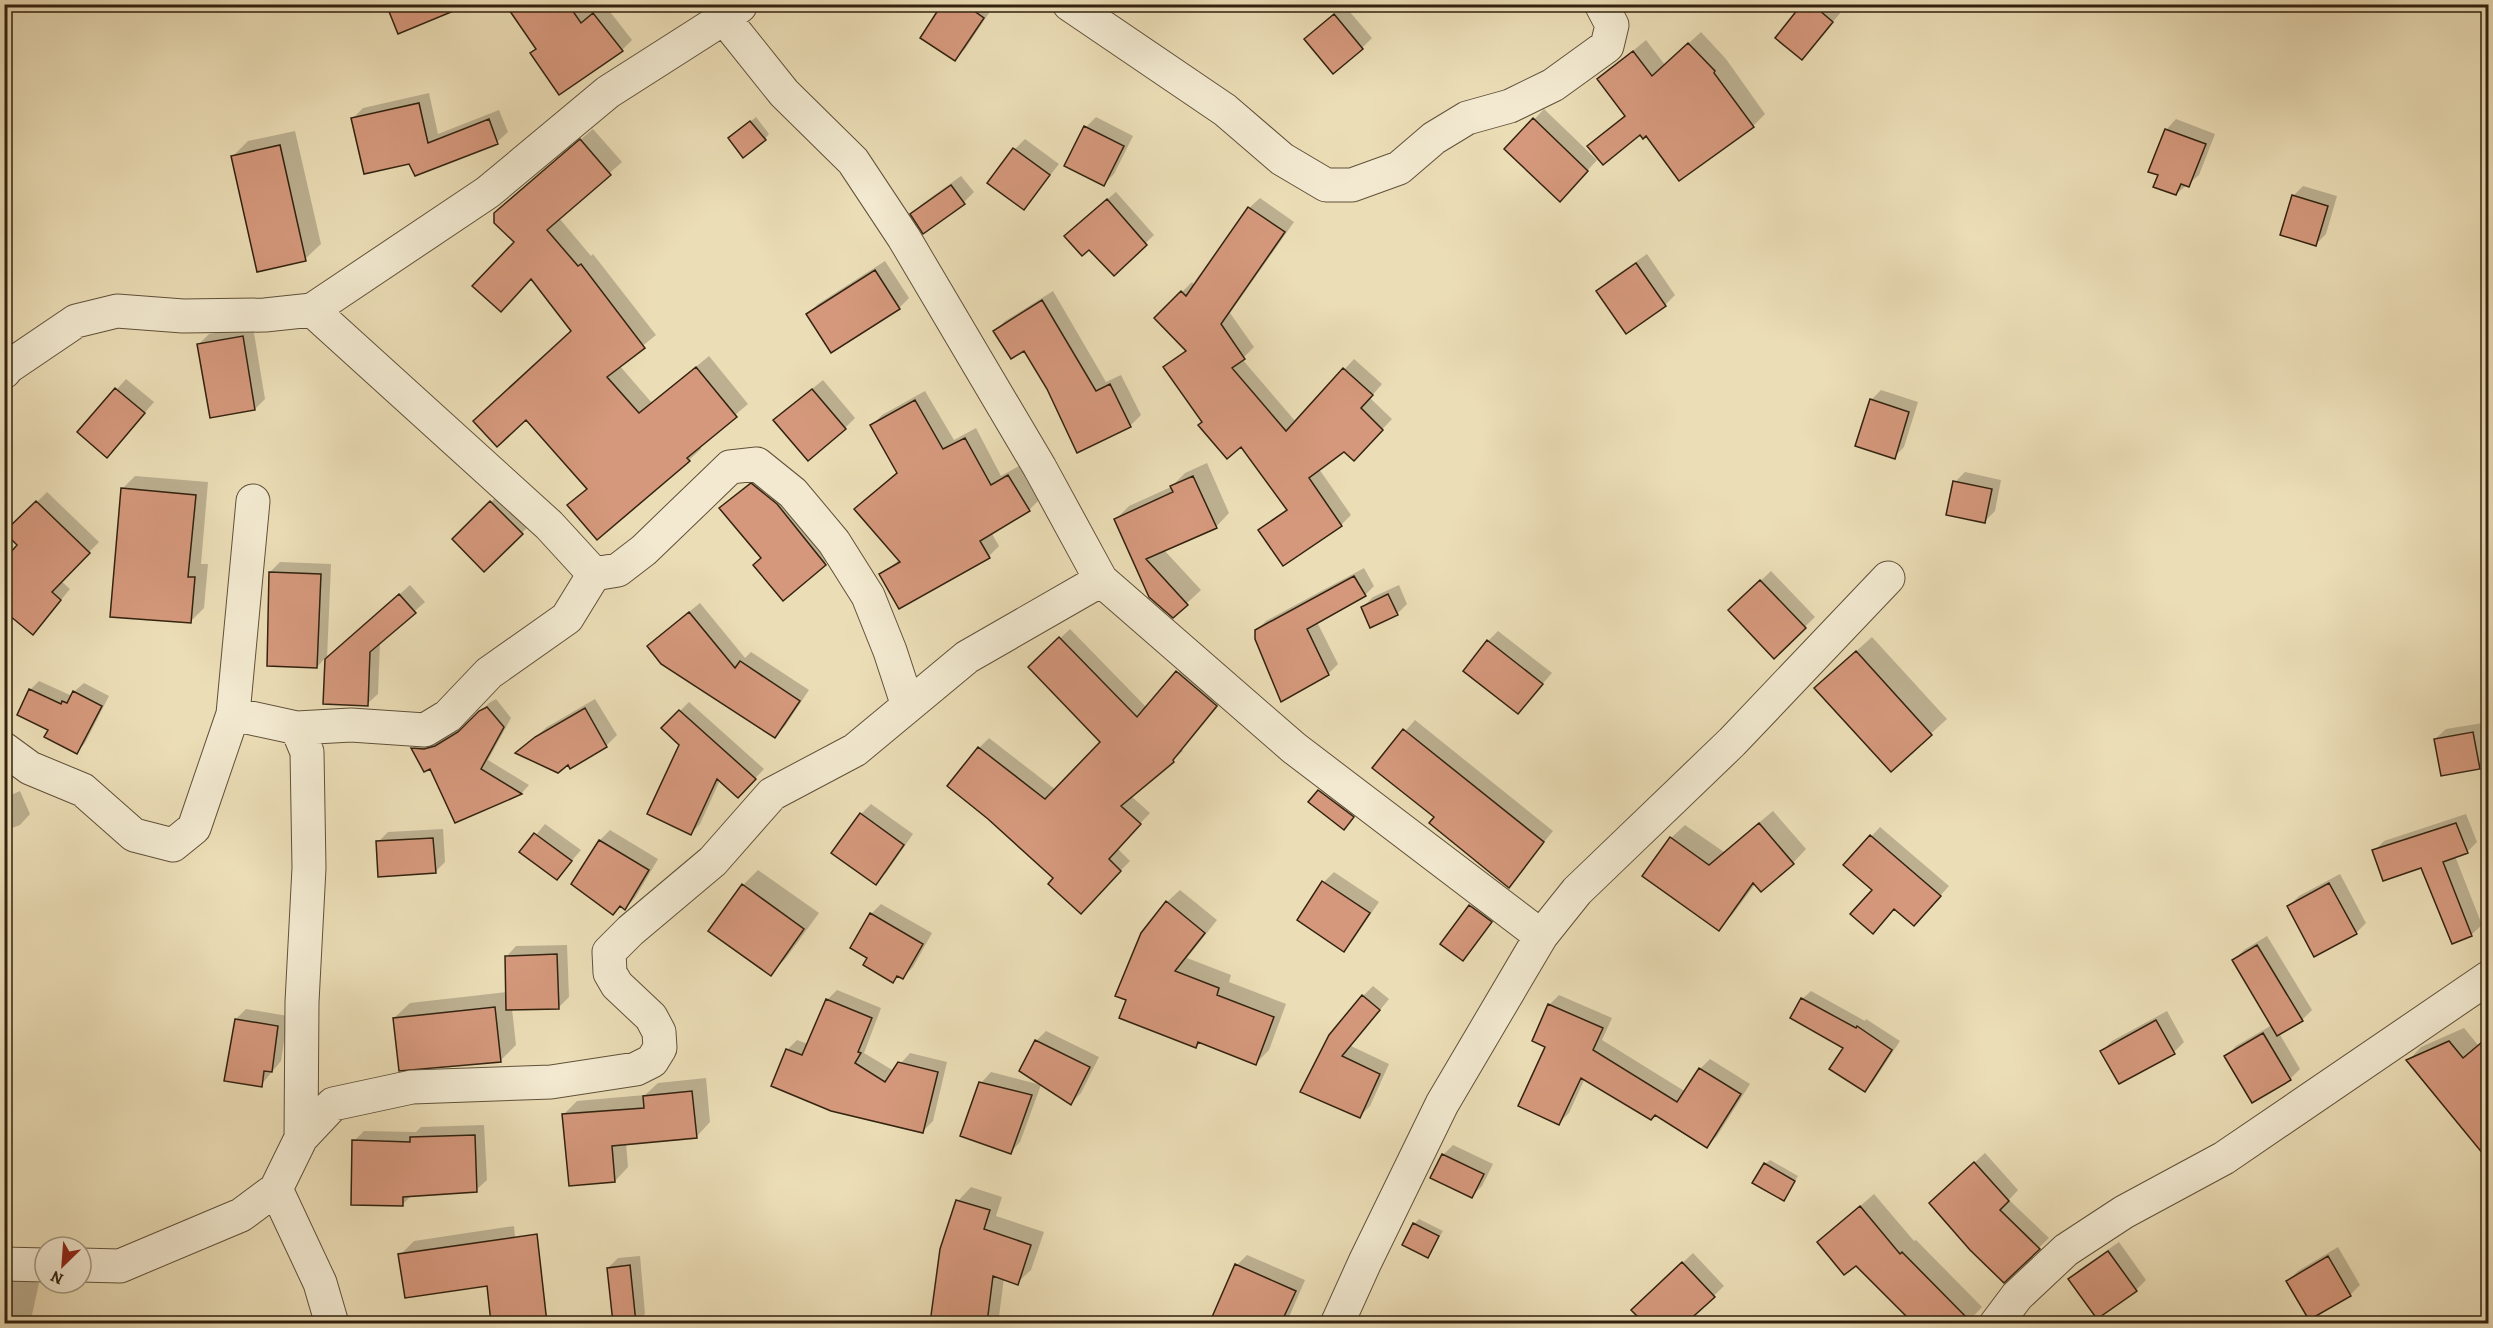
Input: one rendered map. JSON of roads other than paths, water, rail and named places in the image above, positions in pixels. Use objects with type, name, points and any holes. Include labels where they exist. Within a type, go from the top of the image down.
[{"type":"street","points":[[1069,4],[1225,110],[1282,159],[1326,185],[1352,185],[1399,168],[1434,138],[1467,118],[1509,106],[1553,85],[1607,45],[1612,25],[1601,4]]},
{"type":"street","points":[[4,372],[76,321],[117,311],[195,315],[265,315],[312,310],[488,192],[608,92],[733,11],[784,93],[853,161],[904,238],[1041,468],[1101,580],[1294,748],[1541,936]]},
{"type":"street","points":[[312,310],[549,525],[594,574]]},
{"type":"street","points":[[233,714],[297,728],[351,725],[425,730],[448,716],[489,673],[567,618],[594,574],[618,570],[644,550],[730,467],[757,464],[800,501],[834,542],[868,596],[890,651],[908,706]]},
{"type":"street","points":[[4,748],[30,768],[83,790],[134,835],[173,845],[194,828],[233,714],[253,501]]},
{"type":"street","points":[[1337,1323],[1442,1104],[1541,936],[1577,891],[1732,742],[1888,578]]},
{"type":"street","points":[[93,1265],[120,1266],[242,1215],[276,1189],[301,1138],[333,1104],[412,1087],[551,1082],[636,1069],[652,1061],[660,1048],[659,1032],[651,1017],[617,985],[610,973],[609,952],[631,930],[713,861],[772,794],[855,750],[967,657],[1101,580]]},
{"type":"street","points":[[297,728],[307,752],[309,868],[302,1002],[301,1138]]},
{"type":"street","points":[[1996,1323],[2017,1296],[2066,1250],[2124,1212],[2224,1158],[2488,978]]},
{"type":"street","points":[[276,1189],[321,1282],[332,1323]]},
{"type":"street","points":[[4,1264],[33,1265]]}]
